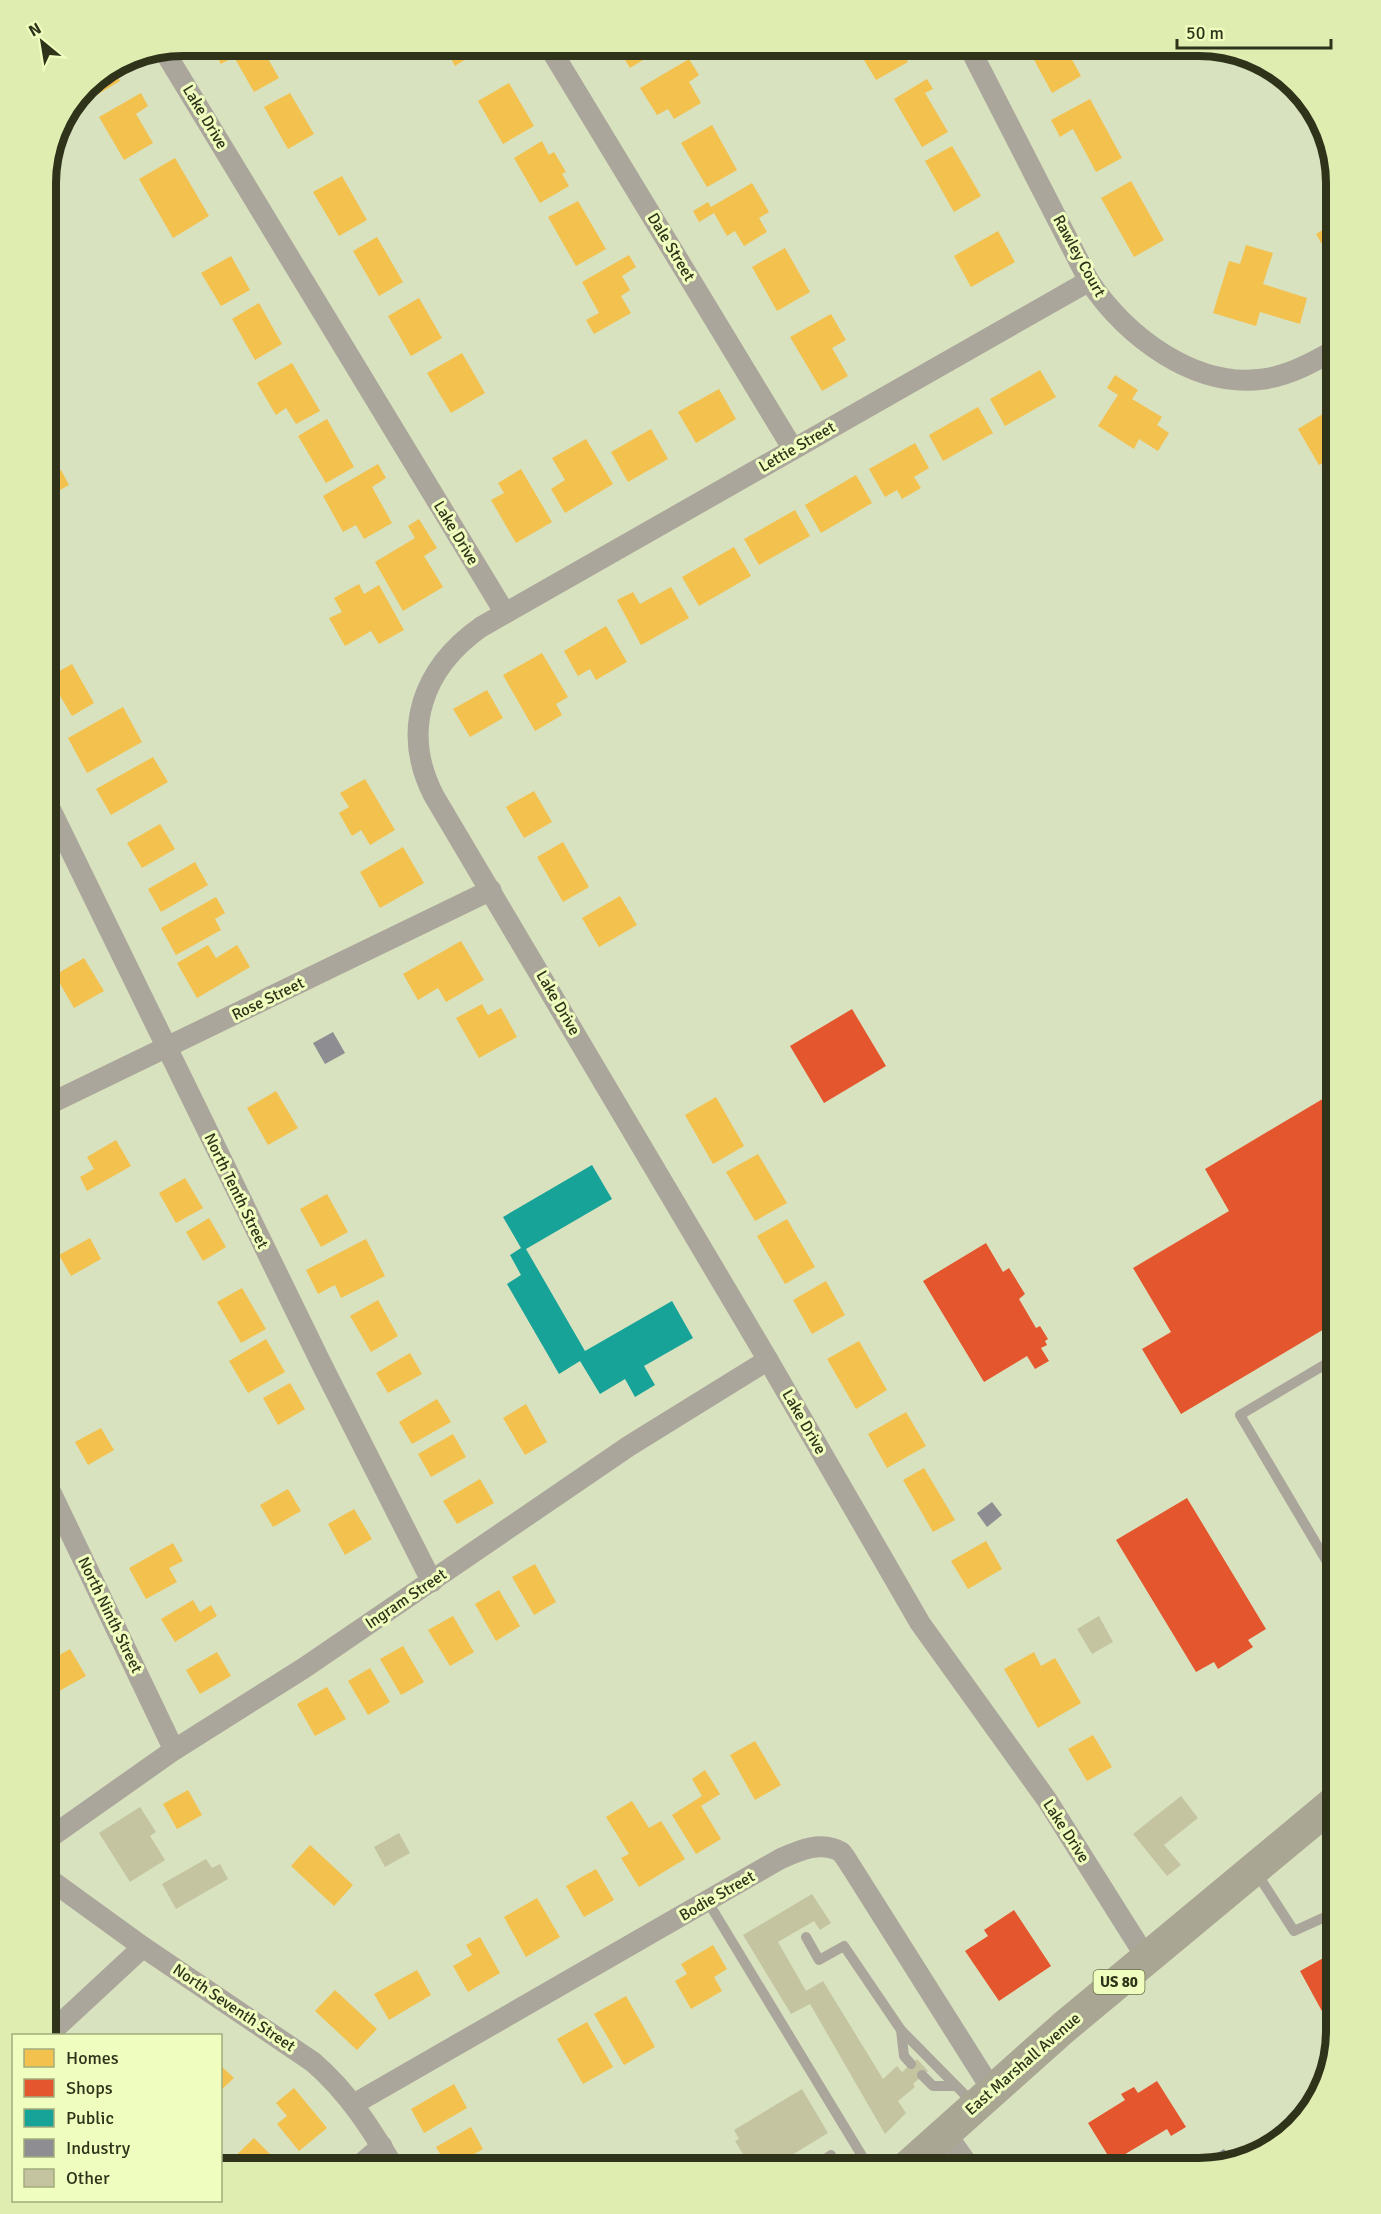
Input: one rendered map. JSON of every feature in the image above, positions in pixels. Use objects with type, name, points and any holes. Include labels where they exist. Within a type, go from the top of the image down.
[{"type":"main road","name":"East Marshall Avenue","points":[[917,2158],[945,2132],[974,2093],[1147,1959],[1326,1810]]},
{"type":"street","name":"Dale Street","points":[[555,56],[793,449]]},
{"type":"street","name":"Rawley Court","points":[[974,56],[1089,281],[1119,317],[1143,338],[1174,360],[1214,377],[1245,381],[1265,379],[1290,372],[1326,354]]},
{"type":"street","name":"Lake Drive","points":[[168,57],[505,613],[460,642],[444,660],[427,689],[418,723],[418,749],[428,784],[768,1360],[920,1623],[1047,1800],[1147,1959]]},
{"type":"street","name":"Lettie Street","points":[[505,613],[1089,281]]},
{"type":"street","name":"North Tenth Street","points":[[56,821],[322,1365],[432,1582]]},
{"type":"street","name":"Rose Street","points":[[56,1101],[491,890]]},
{"type":"street","name":"Ingram Street","points":[[56,1833],[174,1750],[304,1668],[629,1446],[768,1360]]},
{"type":"street","name":"North Ninth Street","points":[[56,1503],[174,1750]]},
{"type":"street","name":"Bodie Street","points":[[354,2104],[780,1859],[806,1848],[820,1846],[841,1853],[974,2093]]},
{"type":"street","name":"North Seventh Street","points":[[56,1884],[143,1947],[303,2054],[331,2078],[354,2104],[389,2158]]},
{"type":"street","points":[[56,2028],[143,1947]]},
{"type":"street","points":[[945,2132],[963,2158]]},
{"type":"street","points":[[368,2158],[382,2146]]},
{"type":"lane","points":[[1326,1364],[1240,1415],[1326,1560]]},
{"type":"lane","points":[[1254,1869],[1294,1931],[1326,1917]]},
{"type":"lane","points":[[708,1902],[863,2158]]},
{"type":"lane","points":[[806,1937],[819,1960],[844,1946],[901,2031],[974,2093]]},
{"type":"lane","points":[[901,2031],[904,2056],[911,2064]]},
{"type":"lane","points":[[922,2075],[933,2086],[974,2093]]},
{"type":"lane","points":[[827,2158],[831,2155]]},
{"type":"building: Homes","points":[[216,56],[266,56],[279,78],[254,92],[234,57],[221,64]]},
{"type":"building: Homes","points":[[449,56],[464,56],[466,59],[455,66]]},
{"type":"building: Homes","points":[[623,56],[650,56],[630,68]]},
{"type":"building: Homes","points":[[862,56],[905,56],[908,62],[876,80]]},
{"type":"building: Homes","points":[[1032,56],[1070,56],[1081,76],[1052,93]]},
{"type":"building: Homes","points":[[689,59],[699,75],[689,82],[701,103],[674,119],[668,109],[657,115],[640,88]]},
{"type":"building: Homes","points":[[116,75],[120,81],[95,96],[93,93]]},
{"type":"building: Homes","points":[[927,79],[933,89],[925,93],[948,132],[922,147],[894,99]]},
{"type":"building: Homes","points":[[509,83],[534,126],[503,144],[478,101]]},
{"type":"building: Homes","points":[[141,93],[148,106],[136,114],[153,143],[124,160],[99,117]]},
{"type":"building: Homes","points":[[290,93],[314,134],[288,149],[264,107]]},
{"type":"building: Homes","points":[[1090,99],[1122,158],[1096,172],[1073,129],[1060,137],[1051,120]]},
{"type":"building: Homes","points":[[712,125],[737,170],[707,187],[681,143]]},
{"type":"building: Homes","points":[[542,141],[549,155],[554,152],[566,172],[562,174],[569,186],[540,203],[514,158]]},
{"type":"building: Homes","points":[[952,146],[981,196],[954,212],[925,161]]},
{"type":"building: Homes","points":[[175,158],[209,216],[173,238],[139,179]]},
{"type":"building: Homes","points":[[342,176],[367,220],[339,236],[313,192]]},
{"type":"building: Homes","points":[[1131,181],[1164,240],[1134,257],[1101,198]]},
{"type":"building: Homes","points":[[752,183],[769,212],[759,218],[767,232],[744,246],[735,231],[727,236],[714,213],[699,222],[693,211],[708,202],[711,207]]},
{"type":"building: Homes","points":[[578,201],[606,249],[576,266],[548,217]]},
{"type":"building: Homes","points":[[1326,228],[1326,251],[1316,234]]},
{"type":"building: Homes","points":[[998,231],[1015,262],[971,287],[954,256]]},
{"type":"building: Homes","points":[[377,237],[403,282],[379,296],[353,251]]},
{"type":"building: Homes","points":[[1246,245],[1273,253],[1263,284],[1307,298],[1300,324],[1260,312],[1256,326],[1213,313],[1229,261],[1240,264]]},
{"type":"building: Homes","points":[[785,248],[810,292],[777,311],[752,267]]},
{"type":"building: Homes","points":[[629,255],[636,267],[622,276],[630,290],[621,296],[631,313],[594,334],[586,320],[599,313],[582,282]]},
{"type":"building: Homes","points":[[231,256],[250,290],[221,306],[201,273]]},
{"type":"building: Homes","points":[[419,298],[442,338],[411,356],[388,316]]},
{"type":"building: Homes","points":[[259,303],[282,344],[255,360],[232,319]]},
{"type":"building: Homes","points":[[831,314],[846,340],[832,348],[848,376],[822,391],[790,337]]},
{"type":"building: Homes","points":[[462,353],[485,393],[451,413],[427,373]]},
{"type":"building: Homes","points":[[292,363],[320,411],[296,424],[286,408],[276,415],[257,383]]},
{"type":"building: Homes","points":[[1040,370],[1056,397],[1005,426],[990,399]]},
{"type":"building: Homes","points":[[1115,375],[1138,390],[1132,399],[1162,417],[1157,425],[1169,433],[1158,451],[1139,439],[1134,449],[1098,426],[1118,395],[1107,388]]},
{"type":"building: Homes","points":[[719,389],[736,419],[696,443],[678,412]]},
{"type":"building: Homes","points":[[978,407],[993,433],[943,461],[929,435]]},
{"type":"building: Homes","points":[[1326,412],[1326,461],[1319,465],[1298,429]]},
{"type":"building: Homes","points":[[327,419],[354,467],[326,483],[298,436]]},
{"type":"building: Homes","points":[[651,429],[668,459],[628,482],[611,452]]},
{"type":"building: Homes","points":[[586,439],[613,484],[565,513],[551,489],[565,480],[552,458]]},
{"type":"building: Homes","points":[[915,443],[929,468],[914,477],[921,488],[902,499],[897,490],[885,497],[869,469]]},
{"type":"building: Homes","points":[[378,464],[386,478],[372,487],[392,523],[364,539],[356,525],[343,532],[323,496]]},
{"type":"building: Homes","points":[[521,469],[552,522],[516,543],[491,500],[504,493],[498,483]]},
{"type":"building: Homes","points":[[61,470],[69,485],[56,492],[56,473]]},
{"type":"building: Homes","points":[[856,475],[872,503],[821,533],[805,505]]},
{"type":"building: Homes","points":[[795,510],[810,536],[759,565],[744,539]]},
{"type":"building: Homes","points":[[419,519],[437,548],[424,556],[443,587],[403,611],[375,562],[415,538],[408,526]]},
{"type":"building: Homes","points":[[734,547],[751,576],[699,606],[682,577]]},
{"type":"building: Homes","points":[[359,584],[364,594],[379,585],[404,630],[379,644],[371,631],[345,646],[329,618],[342,612],[334,598]]},
{"type":"building: Homes","points":[[671,587],[689,618],[641,645],[617,600],[633,592],[640,604]]},
{"type":"building: Homes","points":[[606,626],[627,662],[596,680],[590,669],[578,676],[564,651]]},
{"type":"building: Homes","points":[[542,653],[568,697],[556,704],[562,715],[535,731],[503,675]]},
{"type":"building: Homes","points":[[72,664],[94,703],[72,716],[56,689],[56,673]]},
{"type":"building: Homes","points":[[487,690],[503,718],[470,737],[453,709]]},
{"type":"building: Homes","points":[[123,707],[142,742],[87,773],[68,738]]},
{"type":"building: Homes","points":[[153,757],[168,782],[111,815],[96,789]]},
{"type":"building: Homes","points":[[365,779],[395,830],[370,845],[361,830],[352,836],[339,813],[349,807],[340,793]]},
{"type":"building: Homes","points":[[534,791],[552,822],[524,838],[506,807]]},
{"type":"building: Homes","points":[[160,824],[175,849],[142,868],[127,843]]},
{"type":"building: Homes","points":[[563,842],[589,887],[563,902],[537,857]]},
{"type":"building: Homes","points":[[403,847],[424,883],[380,908],[360,872]]},
{"type":"building: Homes","points":[[195,862],[208,885],[161,912],[148,889]]},
{"type":"building: Homes","points":[[620,896],[637,925],[599,947],[582,918]]},
{"type":"building: Homes","points":[[216,897],[225,913],[215,919],[221,930],[176,955],[161,928]]},
{"type":"building: Homes","points":[[461,941],[484,980],[446,1002],[438,988],[418,1000],[403,974]]},
{"type":"building: Homes","points":[[208,945],[216,958],[237,945],[250,967],[197,998],[177,963]]},
{"type":"building: Homes","points":[[84,958],[104,991],[74,1008],[56,974]]},
{"type":"building: Homes","points":[[482,1004],[488,1015],[501,1008],[517,1037],[479,1058],[456,1018]]},
{"type":"building: Homes","points":[[276,1091],[298,1128],[268,1145],[247,1108]]},
{"type":"building: Homes","points":[[716,1097],[744,1146],[713,1164],[685,1115]]},
{"type":"building: Homes","points":[[116,1140],[131,1166],[87,1191],[80,1177],[94,1169],[87,1157]]},
{"type":"building: Homes","points":[[758,1154],[787,1203],[755,1221],[726,1172]]},
{"type":"building: Homes","points":[[185,1178],[203,1208],[176,1223],[159,1193]]},
{"type":"building: Homes","points":[[327,1194],[348,1232],[321,1247],[300,1209]]},
{"type":"building: Homes","points":[[209,1218],[226,1247],[203,1261],[186,1232]]},
{"type":"building: Homes","points":[[787,1219],[815,1267],[785,1284],[757,1236]]},
{"type":"building: Homes","points":[[90,1238],[101,1259],[71,1276],[59,1255]]},
{"type":"building: Homes","points":[[366,1239],[385,1276],[341,1298],[335,1285],[318,1294],[306,1270]]},
{"type":"building: Homes","points":[[826,1281],[845,1315],[812,1334],[793,1300]]},
{"type":"building: Homes","points":[[242,1288],[266,1329],[241,1343],[217,1302]]},
{"type":"building: Homes","points":[[378,1300],[398,1336],[371,1352],[350,1316]]},
{"type":"building: Homes","points":[[266,1339],[285,1372],[248,1393],[229,1361]]},
{"type":"building: Homes","points":[[859,1341],[887,1390],[856,1409],[827,1359]]},
{"type":"building: Homes","points":[[410,1353],[422,1374],[388,1393],[376,1373]]},
{"type":"building: Homes","points":[[290,1383],[305,1409],[278,1425],[263,1398]]},
{"type":"building: Homes","points":[[437,1399],[451,1422],[412,1444],[399,1422]]},
{"type":"building: Homes","points":[[526,1404],[547,1442],[525,1455],[503,1418]]},
{"type":"building: Homes","points":[[906,1412],[926,1446],[887,1468],[868,1434]]},
{"type":"building: Homes","points":[[101,1428],[114,1450],[88,1465],[75,1442]]},
{"type":"building: Homes","points":[[453,1434],[466,1457],[431,1477],[418,1454]]},
{"type":"building: Homes","points":[[924,1468],[955,1520],[933,1532],[903,1480]]},
{"type":"building: Homes","points":[[480,1479],[494,1503],[457,1524],[443,1501]]},
{"type":"building: Homes","points":[[288,1489],[301,1511],[273,1527],[260,1505]]},
{"type":"building: Homes","points":[[354,1509],[372,1539],[345,1555],[328,1524]]},
{"type":"building: Homes","points":[[986,1541],[1002,1569],[968,1589],[951,1561]]},
{"type":"building: Homes","points":[[173,1543],[183,1561],[169,1568],[177,1582],[146,1599],[129,1568]]},
{"type":"building: Homes","points":[[535,1564],[556,1602],[534,1615],[512,1577]]},
{"type":"building: Homes","points":[[499,1590],[520,1626],[496,1641],[475,1604]]},
{"type":"building: Homes","points":[[193,1600],[200,1612],[211,1605],[217,1616],[175,1642],[161,1619]]},
{"type":"building: Homes","points":[[453,1616],[474,1652],[450,1666],[428,1630]]},
{"type":"building: Homes","points":[[403,1646],[424,1682],[401,1695],[380,1659]]},
{"type":"building: Homes","points":[[70,1649],[86,1676],[56,1693],[56,1657]]},
{"type":"building: Homes","points":[[217,1652],[231,1676],[200,1694],[186,1670]]},
{"type":"building: Homes","points":[[1034,1652],[1041,1666],[1055,1658],[1081,1703],[1038,1728],[1004,1669]]},
{"type":"building: Homes","points":[[370,1668],[390,1702],[368,1715],[348,1681]]},
{"type":"building: Homes","points":[[327,1687],[346,1719],[315,1736],[297,1704]]},
{"type":"building: Homes","points":[[1093,1735],[1112,1767],[1087,1781],[1068,1749]]},
{"type":"building: Homes","points":[[755,1741],[781,1785],[755,1800],[730,1755]]},
{"type":"building: Homes","points":[[705,1770],[720,1794],[701,1806],[721,1839],[696,1854],[672,1815],[702,1796],[692,1779]]},
{"type":"building: Homes","points":[[188,1790],[202,1815],[177,1829],[163,1804]]},
{"type":"building: Homes","points":[[632,1801],[649,1828],[661,1821],[685,1859],[639,1887],[621,1858],[629,1854],[606,1817]]},
{"type":"building: Homes","points":[[310,1845],[353,1885],[334,1906],[291,1866]]},
{"type":"building: Homes","points":[[596,1869],[614,1900],[584,1917],[566,1886]]},
{"type":"building: Homes","points":[[537,1898],[560,1937],[526,1957],[504,1917]]},
{"type":"building: Homes","points":[[480,1937],[500,1973],[468,1992],[453,1966],[472,1955],[466,1945]]},
{"type":"building: Homes","points":[[713,1945],[727,1969],[714,1977],[722,1991],[691,2009],[675,1981],[687,1974],[681,1964]]},
{"type":"building: Homes","points":[[417,1970],[431,1995],[389,2020],[374,1994]]},
{"type":"building: Homes","points":[[335,1990],[377,2029],[357,2050],[315,2011]]},
{"type":"building: Homes","points":[[626,1996],[655,2047],[624,2065],[594,2014]]},
{"type":"building: Homes","points":[[587,2022],[613,2067],[583,2084],[557,2039]]},
{"type":"building: Homes","points":[[222,2067],[234,2078],[222,2089]]},
{"type":"building: Homes","points":[[454,2084],[467,2108],[424,2133],[411,2109]]},
{"type":"building: Homes","points":[[294,2088],[327,2128],[299,2151],[277,2124],[287,2116],[276,2103]]},
{"type":"building: Homes","points":[[471,2127],[483,2149],[468,2158],[442,2158],[436,2147]]},
{"type":"building: Homes","points":[[254,2138],[274,2158],[233,2158]]},
{"type":"building: Shops","points":[[852,1009],[886,1066],[824,1103],[790,1046]]},
{"type":"building: Shops","points":[[1326,1097],[1326,1328],[1181,1414],[1142,1349],[1171,1332],[1133,1268],[1229,1211],[1205,1169]]},
{"type":"building: Shops","points":[[986,1243],[1003,1272],[1009,1268],[1025,1294],[1019,1299],[1036,1328],[1040,1326],[1048,1339],[1045,1341],[1047,1345],[1041,1348],[1049,1361],[1035,1369],[1027,1356],[984,1382],[923,1281]]},
{"type":"building: Shops","points":[[1187,1498],[1266,1629],[1248,1640],[1253,1647],[1218,1669],[1214,1662],[1196,1672],[1116,1540]]},
{"type":"building: Shops","points":[[1014,1910],[1051,1966],[999,2001],[965,1951],[988,1936],[984,1930]]},
{"type":"building: Shops","points":[[1326,1957],[1326,2019],[1300,1971]]},
{"type":"building: Shops","points":[[1157,2081],[1186,2127],[1171,2136],[1167,2129],[1119,2158],[1110,2158],[1088,2123],[1125,2100],[1121,2094],[1134,2087],[1138,2093]]},
{"type":"building: Public","points":[[592,1165],[612,1199],[526,1249],[585,1351],[672,1301],[693,1338],[644,1366],[655,1385],[635,1397],[625,1379],[600,1394],[580,1361],[559,1374],[507,1284],[521,1275],[510,1255],[521,1248],[503,1217]]},
{"type":"building: Industry","points":[[333,1032],[345,1053],[325,1064],[313,1043]]},
{"type":"building: Industry","points":[[992,1502],[1002,1515],[987,1527],[977,1513]]},
{"type":"building: Industry","points":[[1224,2149],[1228,2155],[1223,2156],[1209,2158]]},
{"type":"building: Other","points":[[1099,1616],[1113,1642],[1092,1654],[1077,1629]]},
{"type":"building: Other","points":[[1181,1796],[1198,1818],[1164,1845],[1181,1865],[1167,1876],[1133,1834]]},
{"type":"building: Other","points":[[140,1807],[156,1832],[150,1836],[165,1860],[130,1882],[99,1833]]},
{"type":"building: Other","points":[[399,1833],[410,1853],[385,1867],[374,1847]]},
{"type":"building: Other","points":[[206,1859],[212,1868],[220,1864],[228,1879],[176,1909],[162,1884]]},
{"type":"building: Other","points":[[812,1894],[831,1923],[820,1930],[814,1921],[778,1942],[806,1991],[823,1981],[883,2079],[897,2066],[902,2072],[917,2059],[928,2071],[913,2084],[915,2087],[898,2101],[906,2113],[885,2134],[810,2004],[791,2014],[743,1935]]},
{"type":"building: Other","points":[[802,2089],[828,2133],[787,2158],[745,2158],[735,2141],[739,2139],[734,2130]]}]
